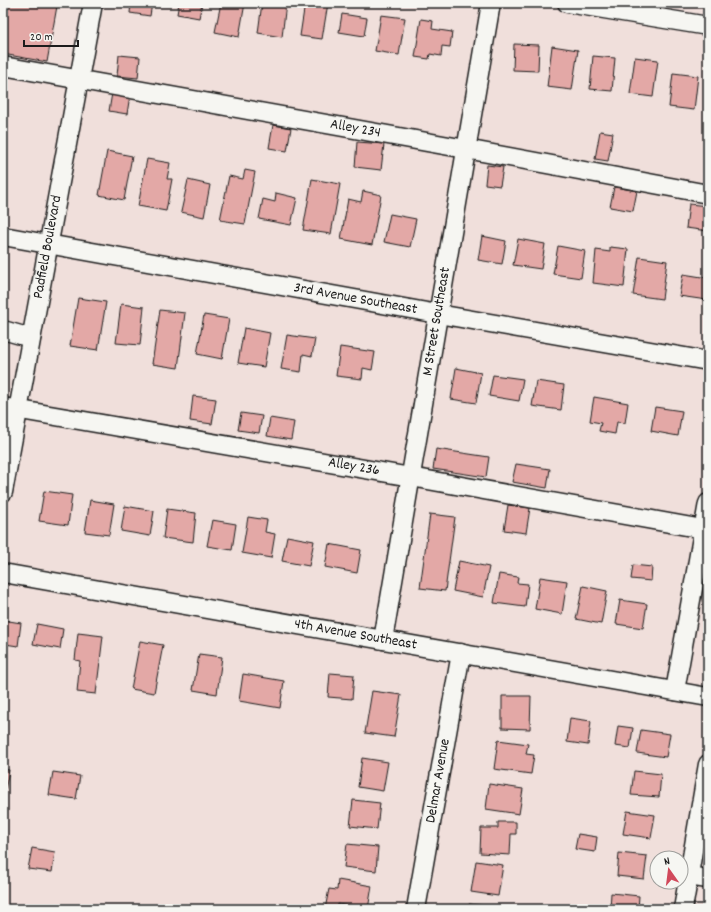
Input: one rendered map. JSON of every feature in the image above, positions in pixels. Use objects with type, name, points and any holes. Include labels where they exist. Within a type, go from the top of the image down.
[{"type":"street","name":"Padfield Boulevard","points":[[3,492],[10,409],[31,338],[93,3]]},
{"type":"street","name":"M Street Southeast","points":[[383,640],[491,3]]},
{"type":"street","points":[[567,3],[708,26]]},
{"type":"street","name":"Alley 234","points":[[3,66],[708,194]]},
{"type":"street","name":"3rd Avenue Southeast","points":[[3,236],[708,361]]},
{"type":"street","points":[[3,330],[31,338]]},
{"type":"street","name":"Alley 236","points":[[10,409],[411,476],[703,530]]},
{"type":"street","points":[[675,691],[708,503]]},
{"type":"street","name":"4th Avenue Southeast","points":[[3,573],[708,697]]},
{"type":"street","name":"Delmar Avenue","points":[[416,909],[461,653]]},
{"type":"street","points":[[689,870],[708,764]]},
{"type":"street","points":[[689,876],[708,879]]},
{"type":"street","points":[[683,909],[686,890]]},
{"type":"building","points":[[3,3],[40,3],[57,6],[47,62],[3,54]]},
{"type":"building","points":[[131,3],[152,3],[150,16],[130,13]]},
{"type":"building","points":[[179,3],[202,3],[199,18],[177,14]]},
{"type":"building","points":[[221,3],[245,3],[239,37],[215,32]]},
{"type":"building","points":[[262,3],[286,3],[282,37],[258,33]]},
{"type":"building","points":[[305,3],[328,3],[322,39],[300,36]]},
{"type":"building","points":[[342,14],[367,18],[364,36],[339,32]]},
{"type":"building","points":[[381,15],[405,18],[399,55],[375,51]]},
{"type":"building","points":[[421,19],[433,21],[432,29],[452,32],[450,47],[442,46],[441,56],[430,54],[429,59],[415,57]]},
{"type":"building","points":[[514,44],[539,45],[538,71],[513,70]]},
{"type":"building","points":[[552,46],[578,50],[572,90],[547,87]]},
{"type":"building","points":[[119,55],[140,57],[138,78],[117,76]]},
{"type":"building","points":[[593,56],[615,58],[612,91],[590,89]]},
{"type":"building","points":[[635,57],[658,60],[653,97],[630,94]]},
{"type":"building","points":[[673,73],[698,76],[694,110],[669,107]]},
{"type":"building","points":[[112,93],[130,95],[127,114],[109,111]]},
{"type":"building","points":[[273,125],[291,128],[287,151],[269,148]]},
{"type":"building","points":[[600,131],[613,133],[608,161],[595,159]]},
{"type":"building","points":[[357,142],[384,144],[381,170],[355,167]]},
{"type":"building","points":[[107,151],[132,156],[124,200],[99,195]]},
{"type":"building","points":[[147,159],[170,163],[167,179],[172,179],[166,211],[138,206]]},
{"type":"building","points":[[487,165],[503,167],[500,186],[485,184]]},
{"type":"building","points":[[245,170],[255,172],[245,224],[220,220],[229,176],[243,179]]},
{"type":"building","points":[[312,179],[340,184],[331,234],[303,230]]},
{"type":"building","points":[[188,180],[210,185],[204,217],[181,212]]},
{"type":"building","points":[[614,187],[637,191],[633,211],[610,207]]},
{"type":"building","points":[[363,191],[381,195],[372,245],[341,239],[348,199],[361,202]]},
{"type":"building","points":[[276,193],[297,198],[291,225],[259,219],[263,199],[275,202]]},
{"type":"building","points":[[689,204],[708,206],[708,231],[686,228]]},
{"type":"building","points":[[390,214],[416,219],[410,247],[384,242]]},
{"type":"building","points":[[482,236],[506,241],[502,264],[478,260]]},
{"type":"building","points":[[518,239],[545,244],[541,269],[513,265]]},
{"type":"building","points":[[558,246],[585,251],[581,278],[553,274]]},
{"type":"building","points":[[610,247],[628,249],[624,287],[593,283],[596,250],[610,252]]},
{"type":"building","points":[[639,257],[667,261],[662,299],[633,295]]},
{"type":"building","points":[[683,274],[708,278],[707,300],[679,296]]},
{"type":"building","points":[[78,298],[106,302],[98,350],[70,346]]},
{"type":"building","points":[[121,304],[144,307],[140,345],[116,343]]},
{"type":"building","points":[[160,310],[185,313],[178,368],[152,364]]},
{"type":"building","points":[[204,315],[229,319],[222,359],[197,354]]},
{"type":"building","points":[[244,328],[270,333],[264,367],[238,363]]},
{"type":"building","points":[[287,335],[315,339],[312,356],[303,354],[301,372],[281,369]]},
{"type":"building","points":[[340,347],[375,352],[372,370],[363,368],[362,379],[336,376]]},
{"type":"building","points":[[456,368],[481,373],[476,403],[451,399]]},
{"type":"building","points":[[493,375],[523,379],[519,401],[489,396]]},
{"type":"building","points":[[536,381],[564,385],[561,410],[532,406]]},
{"type":"building","points":[[193,396],[216,399],[212,424],[190,421]]},
{"type":"building","points":[[594,397],[628,403],[625,423],[617,422],[615,434],[599,431],[601,423],[590,421]]},
{"type":"building","points":[[655,407],[682,411],[678,436],[651,431]]},
{"type":"building","points":[[241,413],[262,416],[259,433],[238,430]]},
{"type":"building","points":[[270,418],[294,422],[291,440],[267,436]]},
{"type":"building","points":[[436,449],[489,457],[486,477],[433,469]]},
{"type":"building","points":[[516,464],[550,469],[547,488],[512,482]]},
{"type":"building","points":[[44,491],[72,495],[68,525],[39,521]]},
{"type":"building","points":[[90,500],[114,504],[109,535],[85,532]]},
{"type":"building","points":[[508,505],[530,508],[526,533],[504,530]]},
{"type":"building","points":[[125,506],[154,511],[150,536],[121,531]]},
{"type":"building","points":[[167,509],[196,513],[193,542],[163,538]]},
{"type":"building","points":[[430,514],[455,517],[445,591],[420,588]]},
{"type":"building","points":[[248,517],[267,520],[265,532],[275,534],[271,558],[242,553]]},
{"type":"building","points":[[212,520],[236,524],[232,550],[207,546]]},
{"type":"building","points":[[287,536],[314,541],[309,566],[282,561]]},
{"type":"building","points":[[329,544],[361,550],[357,573],[325,567]]},
{"type":"building","points":[[459,561],[489,567],[483,597],[453,591]]},
{"type":"building","points":[[633,565],[652,567],[651,581],[631,579]]},
{"type":"building","points":[[499,574],[518,577],[517,583],[528,584],[525,607],[494,603]]},
{"type":"building","points":[[540,577],[567,581],[562,614],[535,609]]},
{"type":"building","points":[[583,586],[607,591],[601,624],[576,619]]},
{"type":"building","points":[[620,600],[647,604],[643,628],[616,624]]},
{"type":"building","points":[[3,620],[21,623],[18,646],[5,644],[4,654],[3,654]]},
{"type":"building","points":[[37,624],[63,629],[60,649],[33,644]]},
{"type":"building","points":[[78,633],[103,636],[96,694],[77,692],[80,661],[75,660]]},
{"type":"building","points":[[140,641],[163,645],[154,693],[131,689]]},
{"type":"building","points":[[199,654],[222,657],[217,694],[193,690]]},
{"type":"building","points":[[330,673],[354,675],[352,699],[328,697]]},
{"type":"building","points":[[243,674],[284,681],[280,708],[239,701]]},
{"type":"building","points":[[372,691],[401,695],[394,737],[365,733]]},
{"type":"building","points":[[502,696],[531,696],[530,729],[502,728]]},
{"type":"building","points":[[570,718],[591,721],[588,745],[567,742]]},
{"type":"building","points":[[618,726],[633,728],[630,748],[615,746]]},
{"type":"building","points":[[641,730],[670,734],[666,757],[637,753]]},
{"type":"building","points":[[498,740],[528,744],[526,754],[534,755],[531,774],[494,769]]},
{"type":"building","points":[[362,758],[388,762],[383,791],[358,787]]},
{"type":"building","points":[[3,769],[9,770],[3,801]]},
{"type":"building","points":[[634,771],[661,774],[659,797],[631,795]]},
{"type":"building","points":[[53,772],[80,776],[76,799],[49,795]]},
{"type":"building","points":[[489,784],[523,789],[519,814],[486,809]]},
{"type":"building","points":[[353,800],[380,803],[377,829],[350,826]]},
{"type":"building","points":[[627,811],[655,815],[651,838],[623,834]]},
{"type":"building","points":[[498,822],[516,822],[516,834],[511,834],[510,855],[480,853],[481,828],[498,828]]},
{"type":"building","points":[[578,834],[597,837],[595,852],[575,849]]},
{"type":"building","points":[[347,844],[378,847],[376,871],[344,867]]},
{"type":"building","points":[[32,848],[55,852],[52,872],[28,869]]},
{"type":"building","points":[[619,853],[647,856],[644,879],[617,876]]},
{"type":"building","points":[[476,861],[503,865],[498,896],[471,892]]},
{"type":"building","points":[[338,880],[372,886],[368,909],[338,904],[337,909],[325,909],[329,889],[337,890]]},
{"type":"building","points":[[611,893],[639,896],[638,909],[610,909]]},
{"type":"building","points":[[469,904],[504,908],[469,909]]}]
